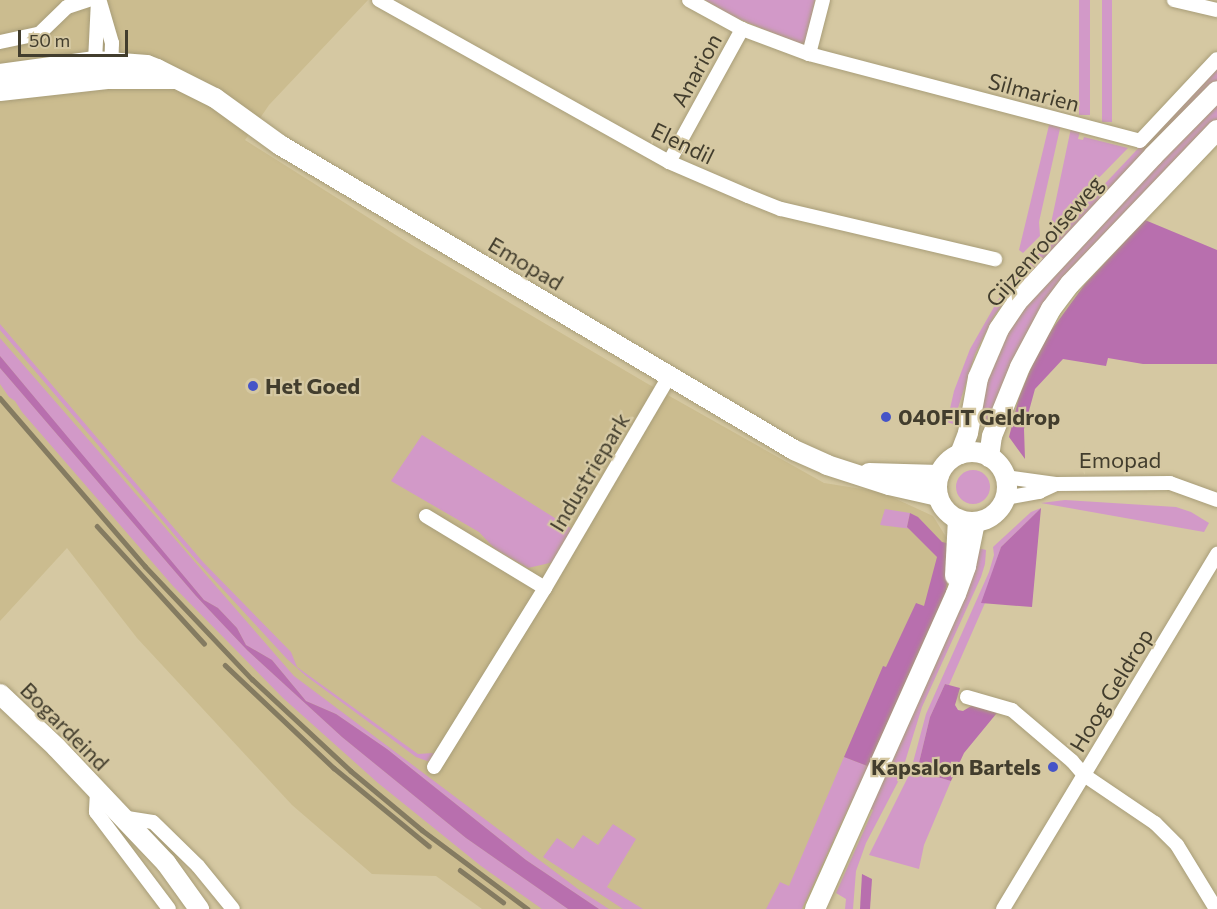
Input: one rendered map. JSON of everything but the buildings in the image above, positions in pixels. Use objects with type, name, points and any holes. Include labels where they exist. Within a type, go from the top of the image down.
[{"type":"main road","name":"Emopad","points":[[0,74],[152,66],[215,98],[280,145],[794,450],[827,465],[860,473],[889,485],[938,495]]},
{"type":"main road","name":"Emopad","points":[[0,91],[105,67]]},
{"type":"main road","name":"Gijzenrooiseweg","points":[[960,454],[968,433],[978,378],[999,329],[1017,302],[1217,91]]},
{"type":"main road","points":[[989,457],[992,436],[1020,367],[1051,309],[1070,284],[1217,130]]},
{"type":"main road","points":[[975,453],[989,457],[997,463],[1005,477],[1005,498],[996,511],[967,520],[948,512],[938,495],[939,475],[948,462],[960,454],[975,453]]},
{"type":"main road","name":"Emopad","points":[[860,473],[939,475]]},
{"type":"main road","points":[[815,909],[956,594],[967,520]]},
{"type":"main road","name":"Bogardeind","points":[[0,694],[166,863],[199,908]]},
{"type":"street","points":[[0,42],[39,34],[66,8],[89,0]]},
{"type":"street","points":[[99,0],[110,29],[105,67]]},
{"type":"street","name":"Elendil","points":[[380,0],[669,162],[781,209],[995,259]]},
{"type":"street","points":[[689,0],[742,29],[809,54],[823,0]]},
{"type":"street","points":[[1174,0],[1217,10]]},
{"type":"street","name":"Anarion","points":[[669,162],[742,29]]},
{"type":"street","name":"Silmarien","points":[[809,54],[1140,141],[1217,59]]},
{"type":"street","name":"Industriepark","points":[[434,767],[545,588],[669,377]]},
{"type":"street","name":"Emopad","points":[[1005,477],[1056,484],[1170,483],[1217,500]]},
{"type":"street","name":"Emopad","points":[[1005,498],[1039,492],[1056,484]]},
{"type":"street","points":[[426,516],[545,588]]},
{"type":"street","name":"Hoog Geldrop","points":[[1003,909],[1217,554]]},
{"type":"street","points":[[967,697],[1012,710],[1072,761],[1084,775],[1155,823],[1170,837],[1216,909]]},
{"type":"street","name":"Bogardeind","points":[[97,791],[96,812],[169,909]]},
{"type":"street","points":[[122,817],[153,822],[198,866],[233,909]]},
{"type":"shaded area","points":[[0,0],[368,0],[269,105],[245,140],[415,247],[648,384],[824,483],[881,492],[933,516],[946,537],[954,580],[808,909],[482,909],[436,876],[372,874],[292,805],[137,638],[67,548],[0,621]]},
{"type":"shaded area","points":[[705,0],[815,0],[806,47],[727,14]]},
{"type":"shaded area","points":[[1079,0],[1090,0],[1090,115],[1079,115]]},
{"type":"shaded area","points":[[1102,0],[1112,0],[1112,122],[1102,122]]},
{"type":"shaded area","points":[[1217,65],[1217,86],[1081,228],[1006,300],[994,316],[975,354],[953,424],[947,422],[954,391],[970,349],[998,300],[1012,282]]},
{"type":"shaded area","points":[[1217,97],[1217,123],[1070,277],[993,422],[975,419],[980,394],[1008,323]]},
{"type":"shaded area","points":[[1050,121],[1061,124],[1039,222],[1040,236],[1023,253],[1019,250]]},
{"type":"shaded area","points":[[1071,128],[1080,131],[1078,139],[1083,140],[1084,137],[1128,148],[1050,228]]},
{"type":"shaded area","points":[[1145,220],[1217,250],[1217,364],[1143,364],[1108,358],[1106,366],[1063,359],[1035,389],[1024,429],[1025,459],[1009,437],[1019,397],[1045,339],[1085,284]]},
{"type":"shaded area","points":[[0,324],[203,562],[291,652],[297,667],[418,754],[433,753],[438,756],[430,762],[416,757],[306,676],[287,659],[196,560],[0,330]]},
{"type":"shaded area","points":[[0,338],[294,676],[578,889],[609,909],[599,909],[526,860],[387,749],[336,714],[306,701],[272,660],[246,645],[237,628],[218,608],[204,600],[0,356]]},
{"type":"shaded area","points":[[0,356],[204,600],[218,608],[237,628],[246,645],[272,660],[306,701],[336,714],[387,749],[526,860],[599,909],[568,909],[466,838],[342,737],[247,650],[196,596],[0,368]]},
{"type":"shaded area","points":[[0,368],[196,596],[247,650],[342,737],[466,838],[568,909],[542,909],[481,866],[378,783],[283,698],[173,586],[22,412],[15,401],[9,397],[0,384]]},
{"type":"shaded area","points":[[422,435],[574,530],[554,562],[528,568],[495,549],[479,532],[391,481]]},
{"type":"shaded area","points":[[973,470],[985,475],[990,487],[985,499],[973,504],[961,499],[956,487],[961,475]]},
{"type":"shaded area","points":[[1065,500],[1176,507],[1191,512],[1209,523],[1204,532],[1041,503]]},
{"type":"shaded area","points":[[1041,508],[1001,547],[982,603],[985,603],[949,685],[945,684],[930,717],[917,771],[911,770],[926,714],[989,572],[994,555],[993,547],[1031,512]]},
{"type":"shaded area","points":[[1041,508],[1032,607],[981,603],[1001,547]]},
{"type":"shaded area","points":[[885,509],[910,513],[907,527],[912,529],[880,525]]},
{"type":"shaded area","points":[[910,513],[918,517],[942,542],[951,544],[946,592],[870,767],[844,757],[883,666],[886,667],[916,603],[924,606],[937,557],[907,527]]},
{"type":"shaded area","points":[[978,548],[986,550],[981,577],[922,707],[900,778],[866,843],[856,871],[853,909],[845,909],[846,899],[836,893],[873,810],[870,808]]},
{"type":"shaded area","points":[[945,684],[960,688],[955,705],[958,710],[963,711],[976,703],[1001,708],[964,753],[951,781],[917,771],[930,717]]},
{"type":"shaded area","points":[[844,757],[870,767],[855,801],[852,800],[802,909],[766,909],[780,882],[789,886]]},
{"type":"shaded area","points":[[910,773],[927,774],[951,781],[924,845],[919,869],[869,855]]},
{"type":"shaded area","points":[[613,824],[636,839],[607,887],[643,909],[623,909],[543,857],[557,838],[573,849],[583,835],[598,845]]},
{"type":"shaded area","points":[[862,874],[872,879],[870,909],[860,909]]},
{"type":"railway","points":[[0,398],[145,566],[252,679],[351,771],[422,830],[528,909]]},
{"type":"railway","points":[[97,526],[204,643]]},
{"type":"railway","points":[[225,665],[334,768],[429,846]]},
{"type":"railway","points":[[460,870],[503,902]]},
{"type":"place","name":"Het Goed","points":[[253,386]]},
{"type":"place","name":"040FIT Geldrop","points":[[886,417]]},
{"type":"place","name":"Kapsalon Bartels","points":[[1053,767]]}]
